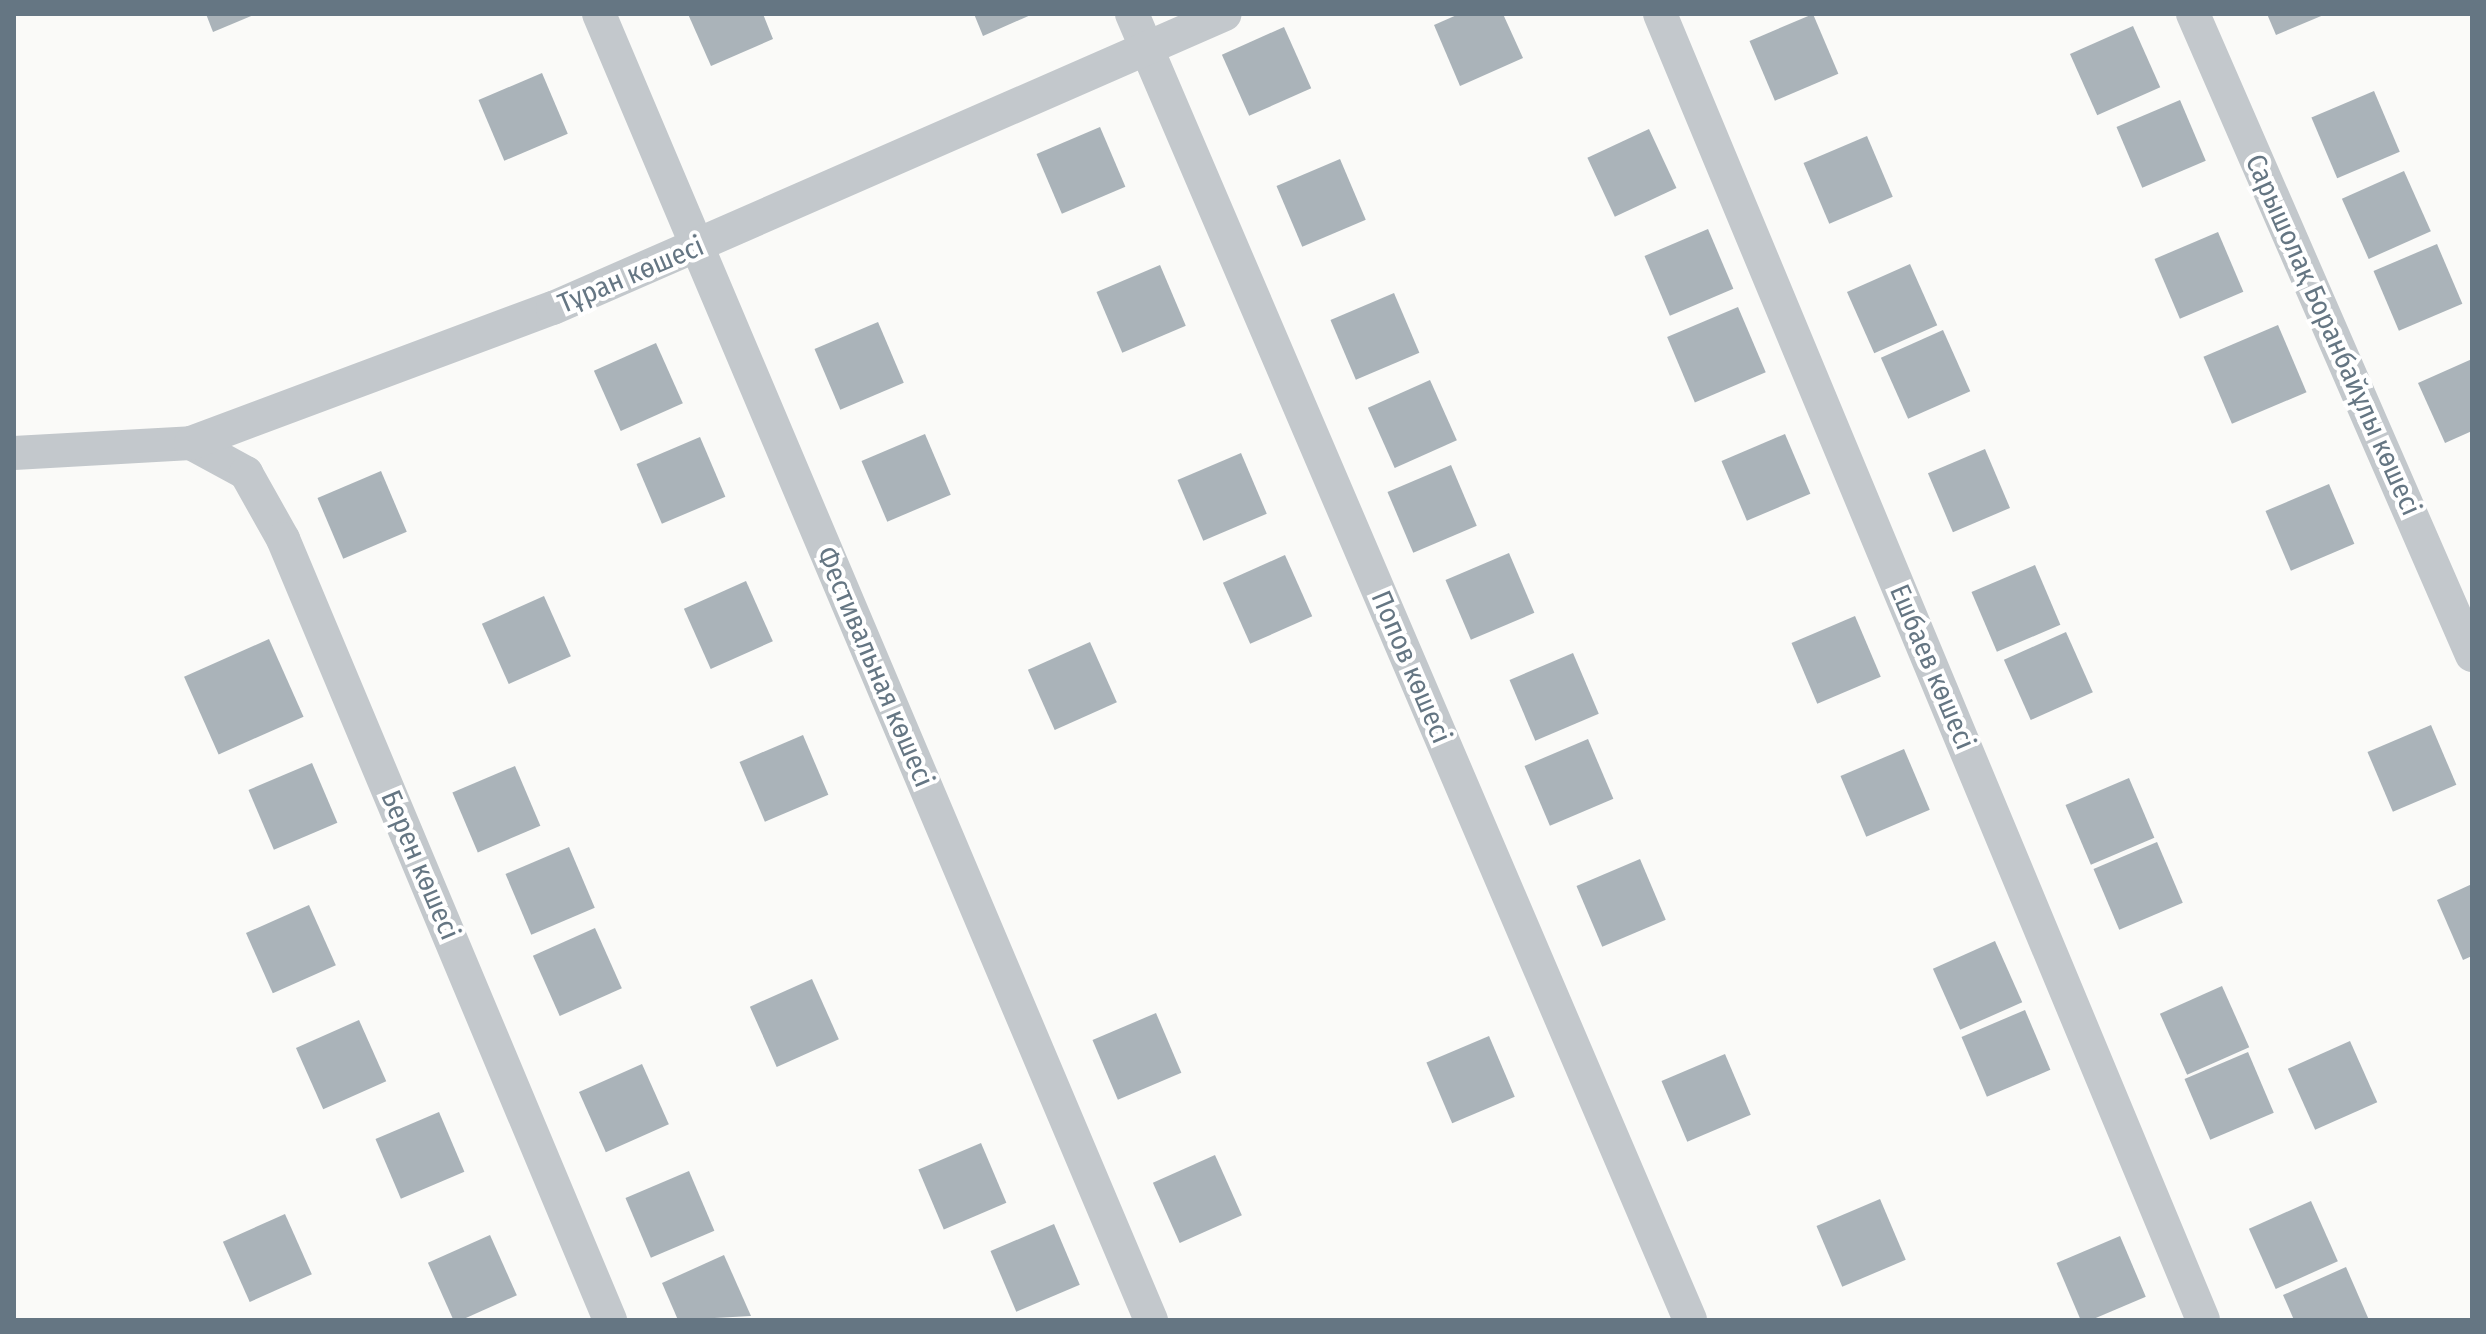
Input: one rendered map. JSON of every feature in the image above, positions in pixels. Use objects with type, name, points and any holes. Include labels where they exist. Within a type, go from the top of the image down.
[{"type":"street","name":"Фестивальная көшесі","points":[[599,14],[1151,1320]]},
{"type":"street","name":"Попов көшесі","points":[[1132,14],[1690,1320]]},
{"type":"street","name":"Тұран көшесі","points":[[14,453],[191,443],[488,335],[1225,14]]},
{"type":"street","name":"Ешбаев көшесі","points":[[1660,14],[2203,1320]]},
{"type":"street","name":"Сарышолақ Боранбайұлы көшесі","points":[[2193,14],[2472,655]]},
{"type":"street","name":"Берен көшесі","points":[[191,443],[246,473],[283,539],[610,1320]]},
{"type":"building","points":[[206,14],[256,14],[213,32]]},
{"type":"building","points":[[688,14],[763,14],[773,39],[711,66]]},
{"type":"building","points":[[974,14],[1033,14],[983,36]]},
{"type":"building","points":[[1459,14],[1503,14],[1523,58],[1460,86],[1434,25]]},
{"type":"building","points":[[1813,14],[1838,74],[1775,101],[1749,41]]},
{"type":"building","points":[[2267,14],[2326,14],[2276,35]]},
{"type":"building","points":[[2133,26],[2160,87],[2097,115],[2070,54]]},
{"type":"building","points":[[1284,27],[1311,88],[1249,116],[1222,55]]},
{"type":"building","points":[[542,73],[568,134],[504,161],[478,100]]},
{"type":"building","points":[[2374,91],[2400,152],[2337,178],[2311,118]]},
{"type":"building","points":[[2180,100],[2206,161],[2142,188],[2116,127]]},
{"type":"building","points":[[1100,127],[1125,187],[1062,214],[1036,154]]},
{"type":"building","points":[[1649,129],[1676,188],[1615,217],[1587,158]]},
{"type":"building","points":[[1867,136],[1893,197],[1829,224],[1803,163]]},
{"type":"building","points":[[1340,159],[1366,220],[1302,247],[1276,186]]},
{"type":"building","points":[[2404,171],[2431,231],[2369,259],[2342,199]]},
{"type":"building","points":[[1708,229],[1733,289],[1670,316],[1644,256]]},
{"type":"building","points":[[2218,232],[2243,292],[2180,319],[2154,259]]},
{"type":"building","points":[[2437,244],[2462,304],[2399,331],[2373,271]]},
{"type":"building","points":[[1910,264],[1937,325],[1874,353],[1847,292]]},
{"type":"building","points":[[1160,265],[1186,326],[1122,353],[1096,292]]},
{"type":"building","points":[[1394,293],[1419,353],[1356,380],[1330,320]]},
{"type":"building","points":[[1738,307],[1766,372],[1695,402],[1667,337]]},
{"type":"building","points":[[878,322],[904,383],[840,410],[814,349]]},
{"type":"building","points":[[2278,325],[2307,392],[2232,424],[2203,357]]},
{"type":"building","points":[[1943,330],[1970,391],[1908,419],[1881,358]]},
{"type":"building","points":[[656,343],[683,403],[621,431],[594,371]]},
{"type":"building","points":[[2472,359],[2472,431],[2445,443],[2418,383]]},
{"type":"building","points":[[1430,380],[1457,440],[1395,468],[1368,408]]},
{"type":"building","points":[[925,434],[951,495],[887,522],[861,461]]},
{"type":"building","points":[[1785,434],[1810,494],[1747,521],[1721,461]]},
{"type":"building","points":[[700,437],[725,497],[662,524],[636,464]]},
{"type":"building","points":[[1985,449],[2010,508],[1953,532],[1928,473]]},
{"type":"building","points":[[1241,453],[1267,514],[1203,541],[1177,480]]},
{"type":"building","points":[[1451,465],[1477,526],[1413,553],[1387,492]]},
{"type":"building","points":[[381,471],[407,532],[343,559],[317,498]]},
{"type":"building","points":[[2329,484],[2354,544],[2291,571],[2265,511]]},
{"type":"building","points":[[1509,553],[1534,613],[1471,640],[1445,580]]},
{"type":"building","points":[[1285,555],[1312,616],[1250,644],[1223,583]]},
{"type":"building","points":[[2035,565],[2060,625],[1997,652],[1971,592]]},
{"type":"building","points":[[746,581],[773,641],[711,669],[684,609]]},
{"type":"building","points":[[544,596],[571,656],[509,684],[482,624]]},
{"type":"building","points":[[1855,616],[1881,677],[1817,704],[1791,643]]},
{"type":"building","points":[[2066,632],[2093,692],[2031,720],[2004,660]]},
{"type":"building","points":[[269,639],[304,717],[219,754],[184,677]]},
{"type":"building","points":[[1090,642],[1117,702],[1055,730],[1028,670]]},
{"type":"building","points":[[1573,653],[1599,714],[1535,741],[1509,680]]},
{"type":"building","points":[[2431,725],[2456,785],[2393,812],[2367,752]]},
{"type":"building","points":[[803,735],[828,795],[765,822],[739,762]]},
{"type":"building","points":[[1588,739],[1613,799],[1550,826],[1524,766]]},
{"type":"building","points":[[1904,749],[1930,810],[1866,837],[1840,776]]},
{"type":"building","points":[[312,763],[337,823],[274,850],[248,790]]},
{"type":"building","points":[[515,766],[540,826],[478,852],[452,793]]},
{"type":"building","points":[[2129,778],[2154,838],[2091,865],[2065,805]]},
{"type":"building","points":[[2157,842],[2183,903],[2119,930],[2093,869]]},
{"type":"building","points":[[569,847],[595,908],[531,935],[505,874]]},
{"type":"building","points":[[1640,859],[1666,920],[1602,947],[1576,886]]},
{"type":"building","points":[[2472,884],[2472,956],[2463,960],[2437,900]]},
{"type":"building","points":[[309,905],[336,965],[273,993],[246,933]]},
{"type":"building","points":[[595,928],[622,988],[560,1016],[533,956]]},
{"type":"building","points":[[1995,941],[2022,1002],[1960,1030],[1933,969]]},
{"type":"building","points":[[812,979],[839,1039],[777,1067],[750,1007]]},
{"type":"building","points":[[2222,986],[2249,1047],[2187,1075],[2160,1014]]},
{"type":"building","points":[[2025,1010],[2050,1070],[1987,1097],[1961,1037]]},
{"type":"building","points":[[1156,1013],[1181,1073],[1118,1100],[1092,1040]]},
{"type":"building","points":[[359,1020],[386,1081],[323,1109],[296,1048]]},
{"type":"building","points":[[1489,1036],[1515,1097],[1452,1123],[1426,1063]]},
{"type":"building","points":[[2350,1041],[2377,1102],[2315,1130],[2288,1069]]},
{"type":"building","points":[[2248,1052],[2274,1113],[2210,1140],[2184,1079]]},
{"type":"building","points":[[1725,1054],[1751,1115],[1687,1142],[1661,1081]]},
{"type":"building","points":[[642,1064],[669,1124],[606,1152],[579,1092]]},
{"type":"building","points":[[439,1112],[464,1172],[401,1199],[375,1139]]},
{"type":"building","points":[[981,1143],[1006,1203],[944,1229],[918,1170]]},
{"type":"building","points":[[1215,1155],[1242,1215],[1180,1243],[1153,1183]]},
{"type":"building","points":[[689,1171],[714,1231],[651,1258],[625,1198]]},
{"type":"building","points":[[1880,1199],[1906,1260],[1842,1287],[1816,1226]]},
{"type":"building","points":[[2311,1201],[2338,1261],[2276,1289],[2249,1229]]},
{"type":"building","points":[[285,1214],[312,1274],[250,1302],[223,1242]]},
{"type":"building","points":[[1054,1224],[1080,1285],[1016,1312],[990,1251]]},
{"type":"building","points":[[490,1235],[517,1295],[461,1320],[453,1320],[428,1263]]},
{"type":"building","points":[[2120,1236],[2146,1297],[2091,1320],[2081,1320],[2056,1263]]},
{"type":"building","points":[[724,1255],[751,1316],[678,1320],[662,1283]]},
{"type":"building","points":[[2346,1267],[2369,1320],[2294,1320],[2283,1295]]}]
